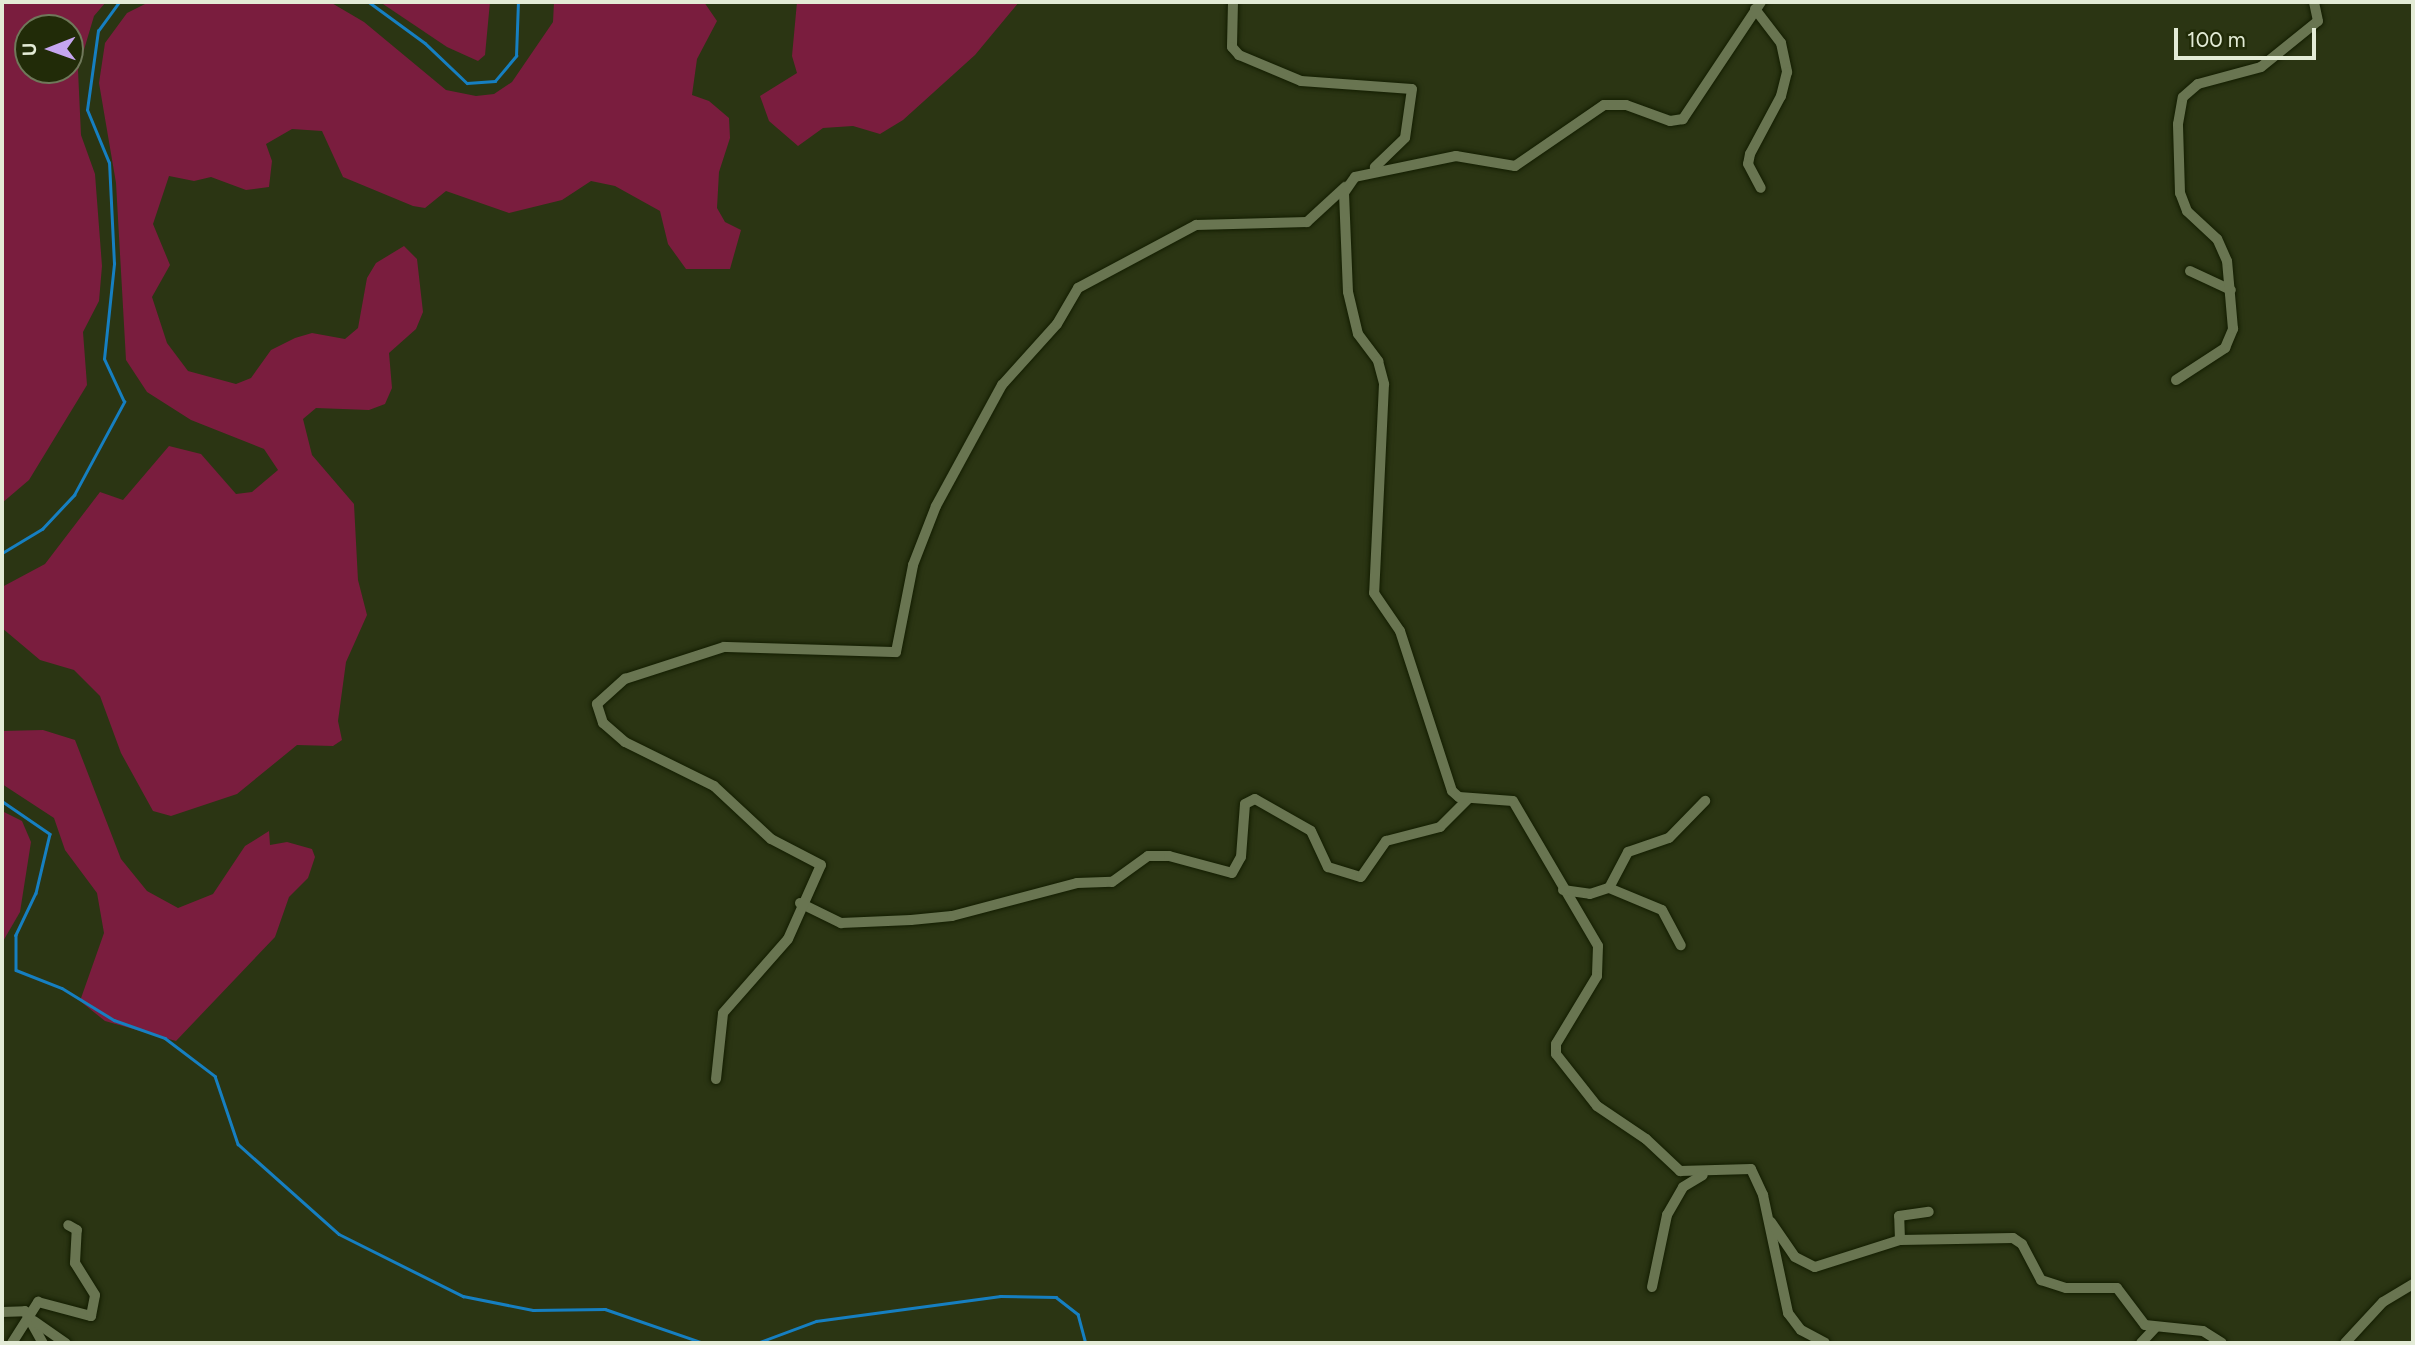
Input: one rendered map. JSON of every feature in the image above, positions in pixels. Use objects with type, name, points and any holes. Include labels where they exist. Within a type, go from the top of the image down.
[{"type":"street","points":[[716,1079],[723,1013],[788,939],[800,903],[821,865],[771,839],[714,786],[625,742],[603,723],[597,704],[625,679],[724,647],[896,652],[916,555],[936,506],[1002,385],[1057,324],[1079,288],[1196,225],[1307,222],[1348,184],[1369,171],[1405,138],[1413,90],[1301,81],[1239,55],[1232,47],[1233,2]]},
{"type":"street","points":[[2176,380],[2230,342],[2231,290],[2217,239],[2182,205],[2179,111],[2191,88],[2261,67],[2312,27],[2320,16],[2314,2]]},
{"type":"street","points":[[1369,171],[1455,156],[1510,167],[1604,105],[1626,105],[1670,121],[1684,119],[1758,5],[1780,44],[1787,72],[1781,96],[1750,154],[1748,164],[1760,188]]},
{"type":"street","points":[[1348,184],[1350,310],[1384,384],[1373,589],[1400,631],[1452,791],[1469,799],[1513,801],[1600,958],[1593,984],[1556,1044],[1558,1058],[1597,1106],[1646,1139],[1671,1165],[1685,1173],[1751,1169],[1768,1219],[1791,1320],[1825,1343]]},
{"type":"street","points":[[2190,271],[2231,290]]},
{"type":"street","points":[[800,903],[841,923],[911,920],[952,916],[1077,883],[1112,882],[1148,856],[1169,856],[1232,873],[1241,857],[1245,804],[1255,799],[1311,831],[1328,867],[1361,877],[1386,841],[1440,827],[1469,799]]},
{"type":"street","points":[[1609,888],[1628,852],[1670,838],[1705,802]]},
{"type":"street","points":[[1563,890],[1590,894],[1609,888],[1662,910],[1681,945]]},
{"type":"street","points":[[1652,1286],[1667,1215],[1683,1187],[1707,1172]]},
{"type":"street","points":[[1900,1240],[1899,1216],[1929,1212]]},
{"type":"street","points":[[1768,1219],[1795,1257],[1815,1267],[1900,1240],[2013,1238],[2022,1244],[2041,1280],[2066,1288],[2120,1289],[2140,1321],[2156,1327],[2203,1331],[2222,1343]]},
{"type":"street","points":[[12,1343],[31,1317],[38,1302],[81,1317],[91,1316],[95,1307],[88,1278],[75,1263],[77,1230],[68,1225]]},
{"type":"street","points":[[2345,1343],[2384,1302],[2413,1284]]},
{"type":"street","points":[[2,1312],[31,1317],[66,1343]]},
{"type":"street","points":[[31,1317],[43,1343]]},
{"type":"street","points":[[2141,1343],[2156,1327]]},
{"type":"shaded area","points":[[2,2],[106,2],[94,16],[84,50],[84,14],[14,14],[14,84],[79,84],[81,135],[95,174],[102,266],[99,301],[83,332],[87,385],[29,480],[2,503]]},
{"type":"shaded area","points":[[149,2],[330,2],[364,22],[446,90],[476,96],[494,94],[512,82],[553,22],[554,2],[704,2],[717,21],[697,59],[692,95],[709,101],[729,118],[730,138],[719,172],[717,208],[725,222],[741,230],[730,269],[686,269],[668,244],[660,211],[615,186],[591,181],[562,200],[509,213],[446,191],[425,208],[413,206],[343,177],[322,131],[292,129],[266,144],[272,161],[269,187],[246,190],[211,177],[194,181],[169,176],[153,224],[170,265],[152,297],[167,343],[188,371],[236,384],[251,378],[271,350],[295,338],[312,333],[345,339],[358,328],[367,278],[376,263],[404,246],[417,259],[423,312],[416,329],[389,353],[392,388],[385,404],[369,410],[316,408],[303,419],[312,455],[354,504],[358,580],[367,615],[346,662],[338,721],[342,740],[333,746],[297,745],[237,794],[171,816],[153,811],[121,753],[100,696],[74,670],[40,660],[2,628],[2,587],[45,564],[100,492],[123,500],[169,446],[201,454],[236,494],[252,492],[278,470],[264,449],[191,420],[147,392],[126,360],[116,183],[99,83],[105,43],[127,13]]},
{"type":"shaded area","points":[[380,2],[490,2],[485,55],[478,61],[447,47]]},
{"type":"shaded area","points":[[797,2],[1019,2],[975,55],[903,120],[880,134],[853,126],[823,128],[798,146],[769,121],[760,96],[797,73],[792,56]]},
{"type":"shaded area","points":[[43,730],[75,740],[121,859],[147,891],[178,908],[213,894],[245,846],[269,831],[270,845],[287,842],[312,849],[315,857],[308,878],[289,897],[275,937],[176,1041],[105,1021],[80,1001],[104,933],[97,893],[65,850],[54,818],[2,784],[2,731]]},
{"type":"shaded area","points":[[2,811],[22,821],[31,842],[20,912],[2,943]]},
{"type":"waterway","points":[[2,553],[42,529],[74,495],[124,402],[104,359],[114,264],[109,163],[87,110],[98,31],[119,2]]},
{"type":"waterway","points":[[369,2],[425,43],[467,83],[495,81],[516,56],[518,2]]},
{"type":"waterway","points":[[2,801],[50,834],[36,893],[16,935],[16,970],[62,988],[114,1020],[165,1038],[215,1076],[238,1144],[339,1234],[463,1296],[533,1310],[605,1309],[704,1343]]},
{"type":"waterway","points":[[757,1343],[816,1321],[1000,1296],[1056,1297],[1078,1314],[1086,1343]]}]
